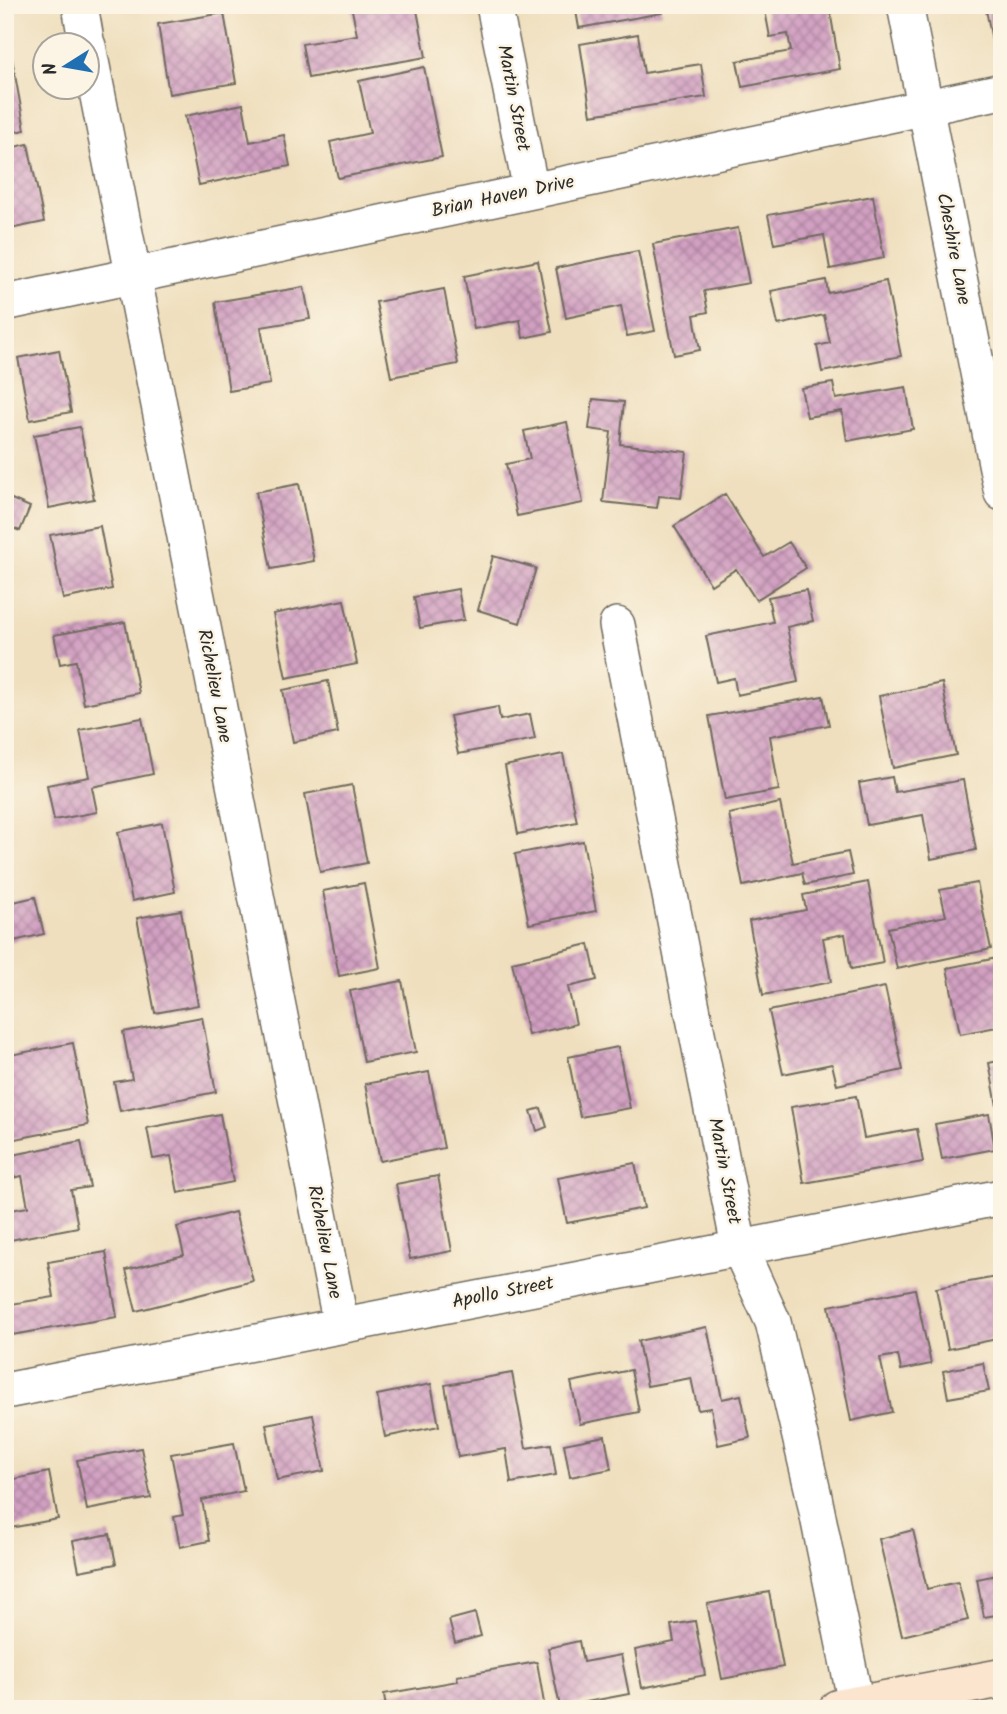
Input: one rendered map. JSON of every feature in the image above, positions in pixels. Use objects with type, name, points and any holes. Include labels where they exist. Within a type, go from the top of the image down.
[{"type":"main road","points":[[850,1707],[1002,1678]]},
{"type":"street","name":"Richelieu Lane","points":[[79,5],[84,32]]},
{"type":"street","name":"Martin Street","points":[[494,5],[531,191]]},
{"type":"street","name":"Cheshire Lane","points":[[905,5],[1002,493]]},
{"type":"street","name":"Brian Haven Drive","points":[[5,303],[1002,91]]},
{"type":"street","name":"Richelieu Lane","points":[[98,102],[341,1325]]},
{"type":"street","name":"Martin Street","points":[[617,625],[739,1247],[773,1322],[813,1492],[850,1707]]},
{"type":"street","name":"Apollo Street","points":[[5,1391],[1002,1197]]},
{"type":"building","points":[[351,5],[416,5],[426,57],[308,78],[302,44],[357,35]]},
{"type":"building","points":[[575,5],[660,5],[662,13],[579,28]]},
{"type":"building","points":[[764,5],[829,5],[840,69],[742,87],[737,61],[791,51],[788,34],[770,37]]},
{"type":"building","points":[[985,5],[1002,5],[1002,44],[993,45]]},
{"type":"building","points":[[224,13],[236,83],[169,94],[158,24]]},
{"type":"building","points":[[638,34],[644,73],[701,64],[706,97],[591,115],[580,44]]},
{"type":"building","points":[[11,53],[25,130],[5,134],[5,54]]},
{"type":"building","points":[[424,67],[442,157],[338,178],[330,142],[370,133],[359,81]]},
{"type":"building","points":[[243,104],[250,142],[284,135],[290,166],[199,185],[185,116]]},
{"type":"building","points":[[28,144],[44,222],[5,230],[5,149]]},
{"type":"building","points":[[873,196],[884,258],[830,269],[824,235],[774,244],[768,215]]},
{"type":"building","points":[[738,228],[749,283],[704,291],[708,312],[694,315],[700,350],[674,355],[653,244]]},
{"type":"building","points":[[638,251],[655,331],[627,336],[621,306],[566,318],[556,268]]},
{"type":"building","points":[[538,261],[552,332],[523,338],[520,320],[474,329],[464,276]]},
{"type":"building","points":[[826,280],[828,293],[886,281],[901,356],[822,372],[817,346],[830,343],[824,315],[778,325],[771,291]]},
{"type":"building","points":[[304,287],[310,319],[261,327],[270,384],[229,391],[215,302]]},
{"type":"building","points":[[444,289],[458,364],[391,377],[376,302]]},
{"type":"building","points":[[59,350],[71,412],[30,420],[18,358]]},
{"type":"building","points":[[833,383],[836,399],[906,387],[913,429],[847,441],[842,411],[807,417],[801,388]]},
{"type":"building","points":[[593,399],[624,402],[620,444],[687,452],[681,498],[659,496],[657,508],[603,502],[611,432],[589,429]]},
{"type":"building","points":[[567,422],[583,503],[517,516],[506,464],[530,459],[524,431]]},
{"type":"building","points":[[80,427],[94,499],[49,508],[34,435]]},
{"type":"building","points":[[299,484],[314,561],[271,569],[256,492]]},
{"type":"building","points":[[725,494],[764,557],[789,542],[806,568],[756,600],[736,569],[711,585],[674,526]]},
{"type":"building","points":[[7,497],[30,507],[20,531],[5,525]]},
{"type":"building","points":[[100,526],[112,589],[63,599],[50,535]]},
{"type":"building","points":[[493,556],[536,568],[520,623],[478,610]]},
{"type":"building","points":[[458,589],[464,620],[420,628],[414,597]]},
{"type":"building","points":[[806,590],[813,621],[787,627],[798,682],[737,695],[734,678],[716,682],[706,636],[773,622],[768,597]]},
{"type":"building","points":[[344,600],[357,664],[286,678],[273,614]]},
{"type":"building","points":[[125,622],[139,693],[84,704],[76,661],[60,664],[54,635]]},
{"type":"building","points":[[328,681],[338,733],[293,742],[283,690]]},
{"type":"building","points":[[942,683],[956,755],[893,768],[879,696]]},
{"type":"building","points":[[823,696],[829,725],[770,736],[779,790],[725,800],[709,716]]},
{"type":"building","points":[[498,707],[500,720],[530,714],[535,739],[458,754],[450,716]]},
{"type":"building","points":[[142,718],[153,774],[92,787],[97,812],[54,820],[47,785],[89,777],[80,730]]},
{"type":"building","points":[[563,754],[577,822],[518,834],[505,766]]},
{"type":"building","points":[[892,777],[895,792],[963,780],[976,850],[931,859],[923,815],[867,825],[859,783]]},
{"type":"building","points":[[352,785],[367,863],[320,872],[305,794]]},
{"type":"building","points":[[780,803],[793,863],[848,852],[853,875],[805,885],[802,873],[743,886],[729,814]]},
{"type":"building","points":[[162,823],[175,892],[132,901],[118,832]]},
{"type":"building","points":[[583,841],[596,911],[529,924],[515,854]]},
{"type":"building","points":[[868,882],[883,963],[851,969],[845,934],[823,938],[831,982],[763,995],[749,921],[806,910],[803,895]]},
{"type":"building","points":[[364,883],[380,968],[339,976],[323,891]]},
{"type":"building","points":[[977,883],[991,949],[897,969],[888,928],[946,916],[940,890]]},
{"type":"building","points":[[35,897],[44,934],[5,943],[5,904]]},
{"type":"building","points":[[181,910],[198,1005],[155,1013],[137,918]]},
{"type":"building","points":[[589,944],[597,980],[568,987],[576,1024],[528,1035],[512,962]]},
{"type":"building","points":[[1002,957],[1002,1026],[960,1034],[947,968]]},
{"type":"building","points":[[402,981],[416,1052],[364,1062],[350,991]]},
{"type":"building","points":[[885,987],[903,1070],[837,1085],[832,1064],[783,1074],[769,1011]]},
{"type":"building","points":[[202,1017],[216,1092],[120,1111],[114,1082],[132,1079],[123,1032]]},
{"type":"building","points":[[73,1043],[88,1125],[5,1141],[5,1056]]},
{"type":"building","points":[[618,1047],[630,1108],[580,1117],[568,1057]]},
{"type":"building","points":[[1002,1060],[1002,1122],[1000,1122],[989,1063]]},
{"type":"building","points":[[429,1072],[444,1148],[380,1161],[365,1084]]},
{"type":"building","points":[[856,1096],[864,1138],[917,1129],[923,1162],[804,1183],[791,1107]]},
{"type":"building","points":[[541,1108],[547,1127],[537,1131],[531,1111]]},
{"type":"building","points":[[220,1114],[233,1182],[178,1193],[171,1156],[153,1159],[147,1128]]},
{"type":"building","points":[[989,1114],[995,1149],[942,1159],[935,1124]]},
{"type":"building","points":[[81,1141],[90,1187],[71,1190],[78,1227],[5,1241],[5,1211],[28,1207],[22,1176],[12,1178],[8,1156]]},
{"type":"building","points":[[635,1163],[644,1208],[567,1223],[558,1178]]},
{"type":"building","points":[[438,1176],[452,1251],[410,1259],[396,1184]]},
{"type":"building","points":[[235,1212],[253,1281],[136,1311],[126,1270],[184,1255],[177,1227]]},
{"type":"building","points":[[106,1252],[117,1317],[6,1336],[5,1305],[54,1297],[48,1262]]},
{"type":"building","points":[[1002,1276],[1002,1338],[948,1349],[936,1288]]},
{"type":"building","points":[[915,1289],[931,1364],[901,1370],[898,1355],[880,1358],[892,1412],[851,1421],[829,1306]]},
{"type":"building","points":[[707,1327],[722,1399],[741,1395],[750,1438],[718,1445],[711,1408],[698,1410],[691,1378],[647,1386],[638,1341]]},
{"type":"building","points":[[983,1363],[989,1391],[948,1398],[943,1371]]},
{"type":"building","points":[[631,1370],[639,1412],[580,1424],[571,1382]]},
{"type":"building","points":[[512,1373],[526,1448],[551,1444],[556,1475],[511,1483],[506,1449],[458,1457],[445,1385]]},
{"type":"building","points":[[431,1384],[439,1426],[385,1437],[377,1395]]},
{"type":"building","points":[[313,1415],[324,1471],[277,1480],[266,1424]]},
{"type":"building","points":[[605,1436],[611,1469],[570,1477],[564,1444]]},
{"type":"building","points":[[234,1443],[244,1491],[202,1500],[209,1541],[180,1547],[174,1517],[183,1515],[171,1454]]},
{"type":"building","points":[[141,1448],[151,1498],[87,1510],[77,1460]]},
{"type":"building","points":[[49,1472],[58,1519],[5,1529],[5,1481]]},
{"type":"building","points":[[913,1530],[927,1589],[958,1582],[968,1620],[902,1636],[879,1539]]},
{"type":"building","points":[[110,1534],[116,1564],[79,1571],[73,1541]]},
{"type":"building","points":[[1002,1574],[1002,1614],[984,1617],[977,1579]]},
{"type":"building","points":[[769,1592],[783,1667],[722,1679],[707,1604]]},
{"type":"building","points":[[475,1613],[481,1636],[455,1643],[449,1620]]},
{"type":"building","points":[[695,1621],[705,1675],[642,1688],[635,1650],[674,1642],[671,1625]]},
{"type":"building","points":[[579,1641],[583,1662],[621,1655],[629,1694],[560,1707],[548,1648]]},
{"type":"building","points":[[537,1662],[545,1709],[386,1709],[384,1694],[458,1681],[457,1676]]}]
